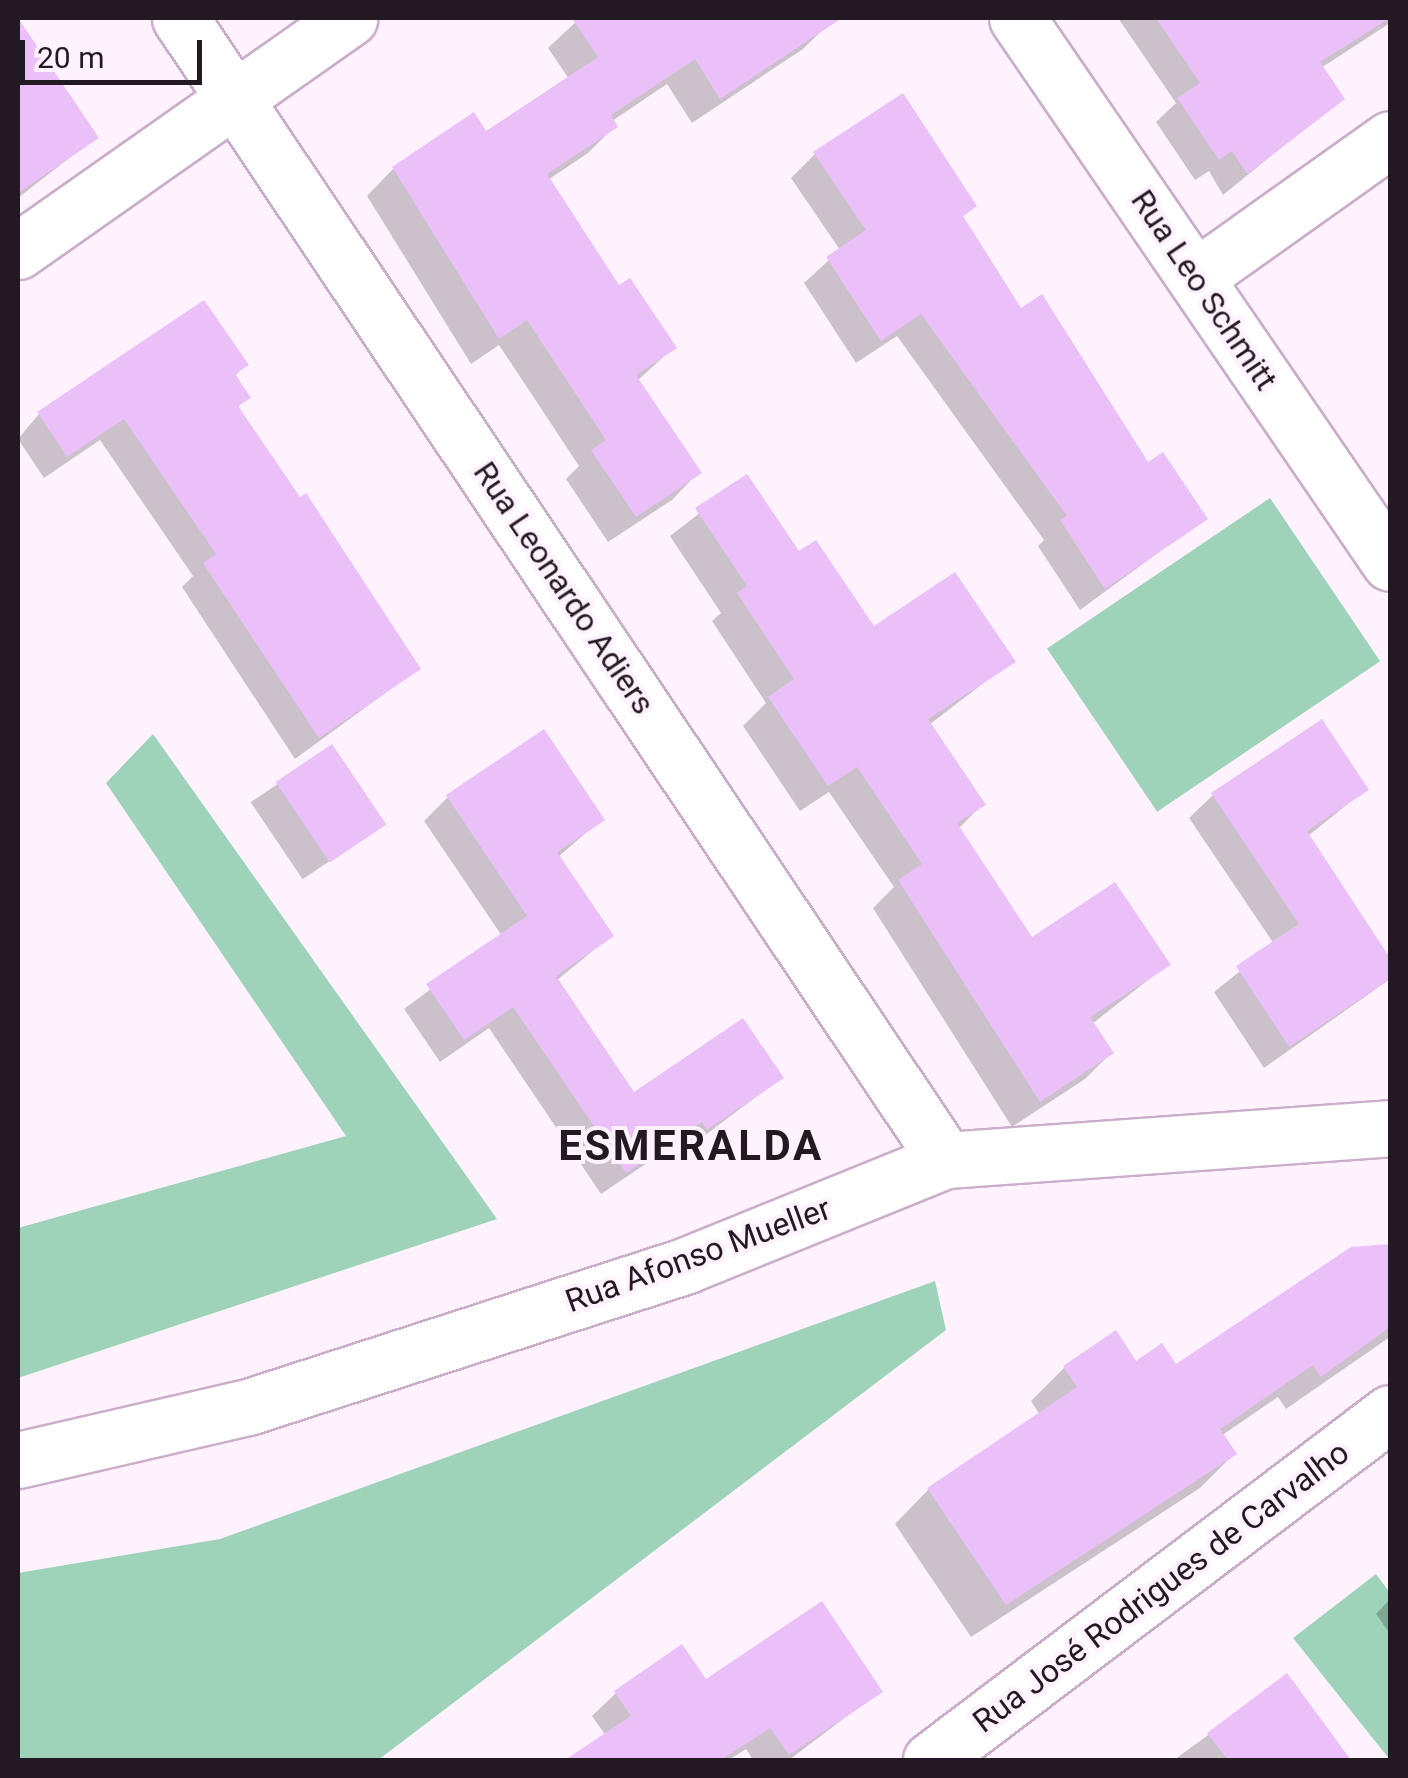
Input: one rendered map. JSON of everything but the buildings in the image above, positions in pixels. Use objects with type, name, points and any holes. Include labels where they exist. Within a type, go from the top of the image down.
[{"type":"street","name":"Rua Leonardo Adiers","points":[[180,18],[946,1160]]},
{"type":"street","points":[[18,251],[349,18]]},
{"type":"street","name":"Rua Leo Schmitt","points":[[1017,18],[1390,563]]},
{"type":"street","points":[[1196,277],[1390,138]]},
{"type":"street","name":"Rua Afonso Mueller","points":[[18,1460],[248,1407],[394,1360],[686,1265],[946,1160],[1390,1128]]},
{"type":"street","name":"Rua José Rodrigues de Carvalho","points":[[931,1760],[1390,1414]]},
{"type":"green space","points":[[1270,498],[1380,661],[1157,812],[1047,648]]},
{"type":"green space","points":[[153,734],[497,1219],[18,1378],[18,1228],[346,1136],[106,783]]},
{"type":"green space","points":[[935,1281],[946,1330],[378,1760],[18,1760],[18,1573],[220,1539]]},
{"type":"green space","points":[[1376,1574],[1390,1593],[1390,1760],[1293,1638]]},
{"type":"district","name":"ESMERALDA","points":[[691,1146]]}]
